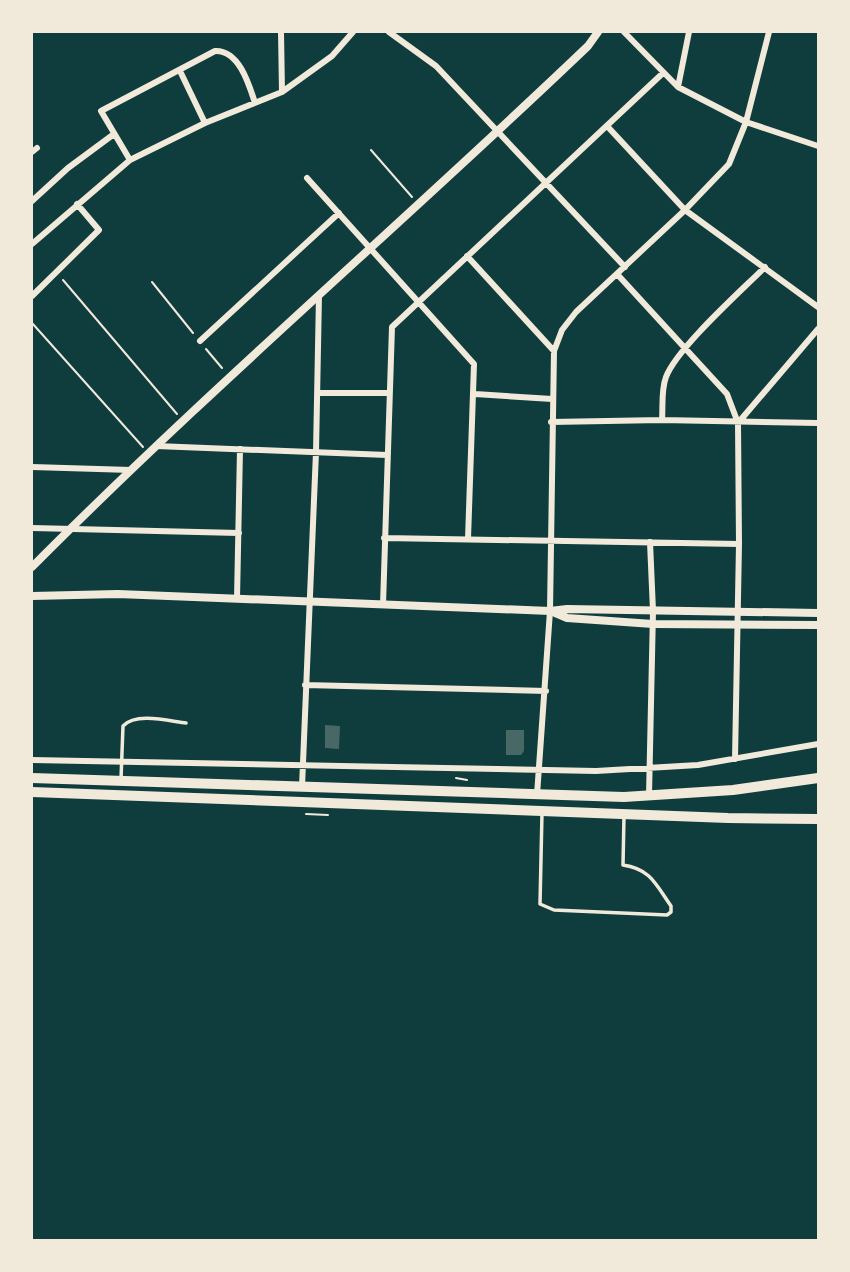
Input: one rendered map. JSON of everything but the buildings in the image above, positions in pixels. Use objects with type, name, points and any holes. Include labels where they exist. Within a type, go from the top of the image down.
[{"type":"highway","points":[[32,778],[537,795],[649,796],[758,787],[818,778]]},
{"type":"highway","points":[[32,792],[818,819]]},
{"type":"street","points":[[281,32],[282,92]]},
{"type":"street","points":[[345,32],[345,42]]},
{"type":"street","points":[[32,244],[130,160],[205,123],[282,92],[332,56],[353,32]]},
{"type":"street","points":[[389,32],[436,66],[625,267]]},
{"type":"street","points":[[32,567],[152,449],[499,131],[588,46],[598,32]]},
{"type":"street","points":[[624,32],[678,87],[746,122],[818,146]]},
{"type":"street","points":[[678,87],[689,32]]},
{"type":"street","points":[[537,795],[550,611],[554,351],[562,330],[576,312],[685,210],[729,164],[746,122],[769,32]]},
{"type":"street","points":[[130,160],[100,111],[215,51],[229,53],[248,84],[255,103]]},
{"type":"street","points":[[180,71],[205,123]]},
{"type":"street","points":[[383,605],[392,327],[663,73]]},
{"type":"street","points":[[607,126],[685,210],[818,307]]},
{"type":"street","points":[[32,201],[68,168],[114,134]]},
{"type":"street","points":[[307,178],[474,364],[468,539]]},
{"type":"street","points":[[32,296],[99,230],[77,204]]},
{"type":"street","points":[[200,341],[339,213]]},
{"type":"street","points":[[467,257],[554,351]]},
{"type":"street","points":[[662,420],[663,384],[667,373],[686,348],[765,267]]},
{"type":"street","points":[[617,274],[727,394],[738,423],[735,759]]},
{"type":"street","points":[[302,787],[316,452],[319,295]]},
{"type":"street","points":[[738,423],[818,329]]},
{"type":"street","points":[[317,393],[388,393]]},
{"type":"street","points":[[475,394],[552,399]]},
{"type":"street","points":[[551,422],[662,420],[818,423]]},
{"type":"street","points":[[152,449],[240,449],[387,455]]},
{"type":"street","points":[[237,598],[240,449]]},
{"type":"street","points":[[32,467],[131,470]]},
{"type":"street","points":[[32,528],[239,533]]},
{"type":"street","points":[[384,538],[739,544]]},
{"type":"street","points":[[649,542],[653,611],[649,796]]},
{"type":"street","points":[[32,596],[118,593],[550,611],[566,609],[818,613]]},
{"type":"street","points":[[550,611],[567,618],[653,624],[818,625]]},
{"type":"street","points":[[305,685],[546,691]]},
{"type":"street","points":[[32,760],[539,771],[651,769],[735,759],[818,744]]},
{"type":"lane","points":[[121,781],[123,726],[126,722],[138,719],[186,723]]},
{"type":"lane","points":[[542,811],[540,904],[554,910],[667,915],[671,912],[671,906],[646,872],[639,867],[623,865],[624,814]]},
{"type":"path","points":[[371,150],[419,205]]},
{"type":"path","points":[[55,271],[183,421]]},
{"type":"path","points":[[152,282],[230,377]]},
{"type":"path","points":[[32,323],[152,449]]}]
